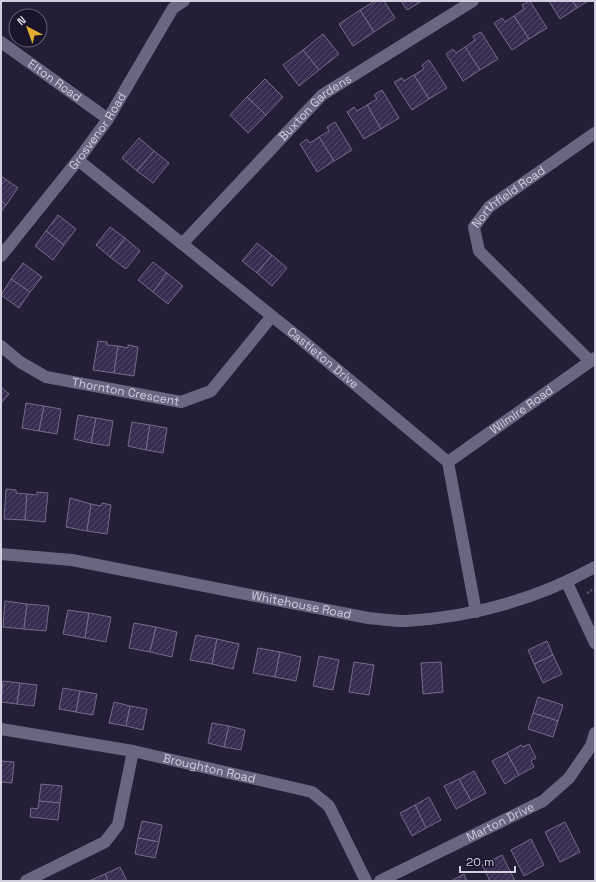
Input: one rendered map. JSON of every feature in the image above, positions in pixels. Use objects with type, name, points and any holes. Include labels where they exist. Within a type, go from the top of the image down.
[{"type":"street","name":"Grosvenor Road","points":[[1,256],[78,160],[108,119],[173,8],[184,1]]},
{"type":"street","name":"Buxton Gardens","points":[[182,244],[322,95],[473,1]]},
{"type":"street","name":"Elton Road","points":[[1,42],[108,119]]},
{"type":"street","name":"Northfield Road","points":[[593,359],[479,251],[474,228],[489,207],[595,133]]},
{"type":"street","name":"Castleton Drive","points":[[78,160],[272,316],[448,462]]},
{"type":"street","name":"Thornton Crescent","points":[[1,346],[20,362],[46,377],[181,402],[211,391],[272,316]]},
{"type":"street","name":"Wilmire Road","points":[[448,462],[593,359]]},
{"type":"street","points":[[448,462],[476,612]]},
{"type":"street","name":"Whitehouse Road","points":[[1,554],[72,560],[368,618],[404,621],[476,612],[518,600],[566,583],[595,567]]},
{"type":"street","points":[[566,583],[595,643]]},
{"type":"street","name":"Broughton Road","points":[[1,729],[133,751],[312,792],[329,806],[366,881]]},
{"type":"street","name":"Marton Drive","points":[[380,881],[543,801],[569,778],[591,746],[595,733]]},
{"type":"street","points":[[26,881],[105,842],[118,825],[133,751]]},
{"type":"building","points":[[375,1],[384,1],[395,18],[374,32],[360,10]]},
{"type":"building","points":[[401,1],[422,1],[407,10]]},
{"type":"building","points":[[530,1],[547,28],[529,39],[514,16],[524,9],[522,5]]},
{"type":"building","points":[[549,1],[573,1],[577,8],[560,19]]},
{"type":"building","points":[[573,1],[588,1],[577,8]]},
{"type":"building","points":[[360,10],[374,32],[353,46],[339,24]]},
{"type":"building","points":[[514,16],[529,39],[512,50],[494,23],[502,18],[505,22]]},
{"type":"building","points":[[481,32],[498,59],[480,70],[465,47],[475,40],[473,36]]},
{"type":"building","points":[[323,34],[339,54],[319,70],[303,50]]},
{"type":"building","points":[[465,47],[480,70],[463,81],[446,54],[453,49],[456,53]]},
{"type":"building","points":[[303,50],[319,70],[299,86],[283,65]]},
{"type":"building","points":[[429,60],[447,88],[429,99],[414,75],[424,69],[422,65]]},
{"type":"building","points":[[414,75],[429,99],[412,110],[394,82],[402,78],[404,81]]},
{"type":"building","points":[[265,79],[283,97],[266,115],[247,97]]},
{"type":"building","points":[[382,90],[399,118],[381,129],[367,105],[377,99],[374,95]]},
{"type":"building","points":[[247,97],[266,115],[248,133],[230,115]]},
{"type":"building","points":[[367,105],[381,129],[364,139],[347,112],[354,107],[357,111]]},
{"type":"building","points":[[335,122],[352,150],[334,161],[319,137],[329,131],[327,127]]},
{"type":"building","points":[[319,137],[334,161],[317,172],[300,144],[307,139],[310,143]]},
{"type":"building","points":[[139,138],[154,151],[137,171],[122,158]]},
{"type":"building","points":[[154,151],[169,163],[153,183],[137,171]]},
{"type":"building","points":[[1,176],[18,188],[6,205],[1,201]]},
{"type":"building","points":[[1,201],[6,205],[1,212]]},
{"type":"building","points":[[58,215],[76,229],[64,245],[46,231]]},
{"type":"building","points":[[110,227],[125,238],[110,257],[96,245]]},
{"type":"building","points":[[46,231],[64,245],[53,260],[35,246]]},
{"type":"building","points":[[125,238],[140,251],[126,269],[110,257]]},
{"type":"building","points":[[257,243],[272,255],[257,273],[242,261]]},
{"type":"building","points":[[272,255],[287,268],[272,286],[257,273]]},
{"type":"building","points":[[153,262],[167,273],[153,292],[138,280]]},
{"type":"building","points":[[23,263],[42,277],[30,292],[11,279]]},
{"type":"building","points":[[167,273],[183,286],[168,304],[153,292]]},
{"type":"building","points":[[11,279],[30,292],[19,308],[1,295]]},
{"type":"building","points":[[98,341],[107,342],[107,345],[118,346],[114,373],[93,370]]},
{"type":"building","points":[[128,345],[138,347],[134,376],[114,373],[118,346],[128,348]]},
{"type":"building","points":[[1,387],[9,394],[1,403]]},
{"type":"building","points":[[26,403],[44,406],[39,431],[22,428]]},
{"type":"building","points":[[44,406],[61,409],[57,434],[39,431]]},
{"type":"building","points":[[78,415],[96,418],[91,443],[74,439]]},
{"type":"building","points":[[96,418],[113,421],[109,446],[91,443]]},
{"type":"building","points":[[132,422],[150,425],[146,450],[128,446]]},
{"type":"building","points":[[150,425],[167,428],[163,453],[146,450]]},
{"type":"building","points":[[6,489],[16,490],[16,493],[27,494],[25,520],[4,519]]},
{"type":"building","points":[[37,492],[48,493],[45,522],[25,520],[27,494],[37,495]]},
{"type":"building","points":[[70,498],[91,504],[87,531],[66,527]]},
{"type":"building","points":[[102,503],[111,505],[107,534],[87,531],[91,504],[101,506]]},
{"type":"building","points":[[5,601],[27,604],[24,629],[3,627]]},
{"type":"building","points":[[27,604],[49,606],[46,631],[24,629]]},
{"type":"building","points":[[68,610],[89,613],[85,638],[63,634]]},
{"type":"building","points":[[89,613],[111,617],[106,642],[85,638]]},
{"type":"building","points":[[134,623],[156,627],[150,652],[129,648]]},
{"type":"building","points":[[156,627],[177,632],[172,657],[150,652]]},
{"type":"building","points":[[196,635],[217,639],[212,664],[190,660]]},
{"type":"building","points":[[217,639],[239,644],[233,669],[212,664]]},
{"type":"building","points":[[547,641],[553,655],[534,664],[528,650]]},
{"type":"building","points":[[258,648],[280,652],[275,677],[253,673]]},
{"type":"building","points":[[280,652],[301,657],[296,681],[275,677]]},
{"type":"building","points":[[553,655],[562,674],[543,683],[534,664]]},
{"type":"building","points":[[319,656],[339,660],[333,690],[313,686]]},
{"type":"building","points":[[354,662],[374,665],[369,695],[349,692]]},
{"type":"building","points":[[441,662],[443,692],[423,694],[421,663]]},
{"type":"building","points":[[3,681],[20,683],[17,704],[1,702]]},
{"type":"building","points":[[20,683],[37,685],[34,706],[17,704]]},
{"type":"building","points":[[63,688],[80,691],[76,712],[59,709]]},
{"type":"building","points":[[80,691],[97,694],[93,715],[76,712]]},
{"type":"building","points":[[538,697],[563,705],[558,721],[533,713]]},
{"type":"building","points":[[114,702],[130,706],[126,726],[109,723]]},
{"type":"building","points":[[130,706],[147,709],[143,730],[126,726]]},
{"type":"building","points":[[533,713],[558,721],[553,737],[528,729]]},
{"type":"building","points":[[212,723],[229,726],[224,747],[208,743]]},
{"type":"building","points":[[229,726],[245,730],[241,750],[224,747]]},
{"type":"building","points":[[529,744],[536,758],[531,761],[534,767],[519,775],[507,753],[521,745],[523,747]]},
{"type":"building","points":[[507,753],[519,775],[505,784],[492,761]]},
{"type":"building","points":[[1,761],[14,762],[12,783],[1,782]]},
{"type":"building","points":[[474,771],[486,793],[471,801],[459,779]]},
{"type":"building","points":[[459,779],[471,801],[456,809],[444,786]]},
{"type":"building","points":[[41,784],[62,786],[60,803],[39,801]]},
{"type":"building","points":[[429,797],[441,820],[426,828],[415,805]]},
{"type":"building","points":[[39,801],[60,803],[58,820],[30,817],[31,808],[38,809]]},
{"type":"building","points":[[415,805],[426,828],[412,836],[400,813]]},
{"type":"building","points":[[142,821],[162,825],[159,842],[138,838]]},
{"type":"building","points":[[565,822],[580,852],[560,862],[545,832]]},
{"type":"building","points":[[138,838],[159,842],[155,858],[135,854]]},
{"type":"building","points":[[531,839],[544,865],[524,876],[511,850]]},
{"type":"building","points":[[502,855],[515,881],[490,881],[482,865]]},
{"type":"building","points":[[120,867],[127,881],[108,881],[105,874]]},
{"type":"building","points":[[105,874],[108,881],[89,881]]},
{"type":"building","points":[[464,874],[467,881],[451,881]]}]
